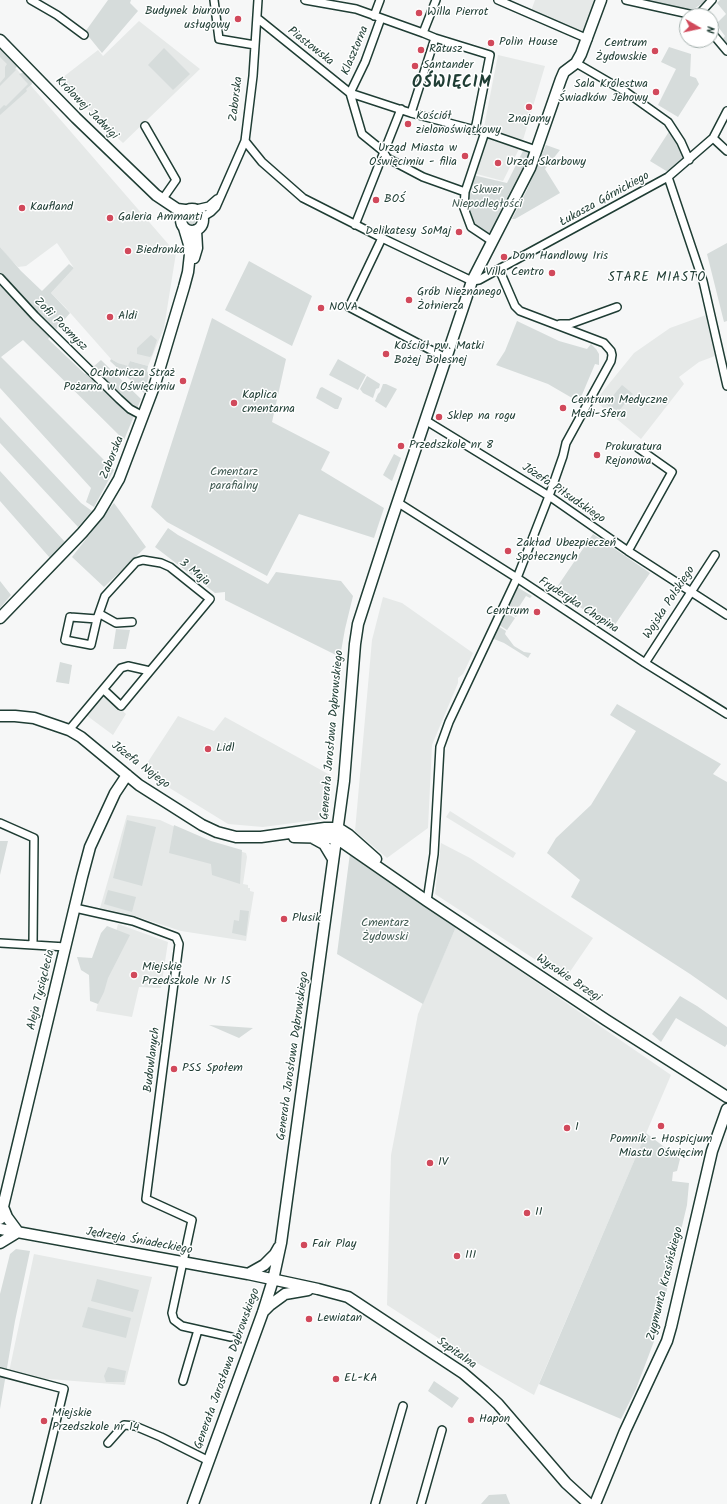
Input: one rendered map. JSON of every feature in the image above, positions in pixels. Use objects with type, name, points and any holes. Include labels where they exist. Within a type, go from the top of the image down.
[{"type":"street","points":[[31,0],[57,15],[84,35]]},
{"type":"street","points":[[214,0],[219,39],[256,45]]},
{"type":"street","name":"Zaborska","points":[[199,213],[211,212],[216,207],[244,142],[256,45],[258,0]]},
{"type":"street","points":[[305,0],[356,9],[423,32],[434,38],[490,55],[475,130]]},
{"type":"street","name":"Klasztorna","points":[[350,93],[365,62],[378,17],[380,0]]},
{"type":"street","points":[[423,32],[436,0]]},
{"type":"street","points":[[498,0],[588,39]]},
{"type":"street","name":"Generała Jarosława Dąbrowskiego","points":[[194,1504],[263,1312],[273,1280],[281,1243],[337,833],[347,752],[356,635],[362,611],[472,280],[521,186],[536,150],[561,78],[564,72],[576,62],[588,39],[601,0]]},
{"type":"street","points":[[626,0],[679,12]]},
{"type":"street","points":[[705,8],[712,0]]},
{"type":"street","name":"Piastowska","points":[[257,18],[350,93]]},
{"type":"street","points":[[411,113],[434,38]]},
{"type":"street","name":"Królowej Jadwigi","points":[[0,40],[81,123],[159,197],[177,209],[185,210]]},
{"type":"street","points":[[719,42],[727,52]]},
{"type":"street","points":[[576,62],[626,92],[668,122],[681,142],[689,160]]},
{"type":"street","points":[[350,93],[411,113],[485,132],[536,150]]},
{"type":"street","points":[[350,93],[362,134],[383,151],[387,158],[423,177],[465,192]]},
{"type":"street","points":[[355,225],[383,151],[401,109]]},
{"type":"street","name":"Łukasza Górnickiego","points":[[472,280],[479,280],[668,178],[713,138],[727,111]]},
{"type":"street","points":[[145,126],[176,180],[159,197]]},
{"type":"street","points":[[485,132],[465,192],[464,208],[472,227],[492,241]]},
{"type":"street","points":[[713,138],[727,151]]},
{"type":"street","points":[[244,142],[262,162],[303,198],[355,225],[472,280]]},
{"type":"street","points":[[668,178],[703,281],[727,386]]},
{"type":"street","points":[[199,213],[220,196]]},
{"type":"street","name":"Królowej Jadwigi","points":[[159,197],[162,204],[182,225]]},
{"type":"street","points":[[190,208],[199,213],[202,225],[196,230],[190,231],[182,225],[181,215],[185,210],[190,208]]},
{"type":"street","name":"Zaborska","points":[[182,225],[190,248],[188,272]]},
{"type":"street","name":"Zaborska","points":[[0,618],[82,533],[99,513],[119,479],[143,416],[188,272],[195,257],[197,248],[196,230]]},
{"type":"street","points":[[382,238],[349,307],[446,358]]},
{"type":"street","points":[[427,901],[434,854],[440,747],[452,715],[517,578],[549,496],[566,443],[611,361],[612,355],[611,351],[604,343],[558,324],[520,311],[515,306],[499,269]]},
{"type":"street","name":"Zofii Posmysz","points":[[0,278],[35,316],[119,399],[130,409],[143,416]]},
{"type":"street","points":[[558,324],[570,324],[617,307]]},
{"type":"street","name":"Józefa Piłsudskiego","points":[[425,420],[549,496],[727,615]]},
{"type":"street","points":[[628,550],[672,472],[638,448]]},
{"type":"street","name":"Fryderyka Chopina","points":[[397,502],[517,578],[645,663],[727,714]]},
{"type":"street","name":"Wojska Polskiego","points":[[645,663],[690,591],[715,555]]},
{"type":"street","name":"3 Maja","points":[[104,690],[121,706],[210,599],[170,567],[161,563],[143,560],[136,562],[105,596],[98,617],[91,645],[65,640],[70,617],[98,617],[116,623],[132,622]]},
{"type":"street","points":[[69,730],[121,668],[128,666],[150,671]]},
{"type":"street","name":"Józefa Nojego","points":[[0,716],[34,718],[69,730],[81,737],[139,785],[202,825],[217,832],[236,837],[311,838],[337,833]]},
{"type":"street","name":"Aleja Tysiąclecia","points":[[0,1219],[66,947],[74,908],[90,847],[115,793],[127,775]]},
{"type":"street","points":[[0,823],[34,838],[33,944]]},
{"type":"street","name":"Józefa Nojego","points":[[265,837],[325,828],[337,833]]},
{"type":"street","name":"Wysokie Brzegi","points":[[337,833],[349,835],[398,879],[427,901],[614,1025],[727,1097]]},
{"type":"street","points":[[311,838],[324,844],[333,859]]},
{"type":"street","name":"Budowlanych","points":[[74,908],[132,921],[176,937],[179,944],[146,1199],[192,1220],[183,1263]]},
{"type":"street","points":[[0,943],[66,947]]},
{"type":"street","name":"Zygmunta Krasińskiego","points":[[595,1504],[624,1431],[667,1341],[712,1151],[727,1109]]},
{"type":"street","points":[[0,1243],[18,1232],[2,1208]]},
{"type":"street","name":"Jędrzeja Śniadeckiego","points":[[0,1229],[248,1274],[273,1280]]},
{"type":"street","points":[[248,1274],[264,1265],[275,1254],[281,1243]]},
{"type":"street","points":[[183,1263],[172,1313],[174,1320],[182,1326],[231,1337]]},
{"type":"street","name":"Szpitalna","points":[[273,1280],[348,1297],[463,1374],[498,1404],[566,1483],[589,1504]]},
{"type":"street","points":[[263,1312],[285,1294],[318,1289]]},
{"type":"street","points":[[183,1381],[198,1330]]},
{"type":"street","points":[[0,1372],[64,1389],[36,1504]]},
{"type":"street","points":[[375,1504],[403,1406]]},
{"type":"street","points":[[108,1442],[124,1425],[135,1426],[209,1461]]},
{"type":"street","points":[[421,1504],[442,1430]]},
{"type":"shaded area","points":[[535,0],[595,0],[582,34],[531,11]]},
{"type":"shaded area","points":[[139,21],[200,69],[123,143],[58,81],[98,50],[103,56]]},
{"type":"shaded area","points":[[0,50],[176,253],[164,328],[148,366],[130,361],[129,367],[111,359],[51,293],[74,268],[57,243],[26,266],[18,267],[0,247]]},
{"type":"shaded area","points":[[498,55],[545,66],[523,140],[484,127]]},
{"type":"shaded area","points":[[486,138],[519,149],[503,181],[473,173]]},
{"type":"shaded area","points":[[706,315],[715,356],[699,362],[679,377],[684,384],[641,439],[595,401],[634,353],[670,328]]},
{"type":"shaded area","points":[[383,597],[402,603],[473,653],[463,674],[458,678],[458,683],[432,745],[428,828],[387,858],[355,831],[372,640]]},
{"type":"shaded area","points":[[104,694],[126,714],[113,735],[86,715]]},
{"type":"shaded area","points":[[178,716],[214,731],[225,717],[330,775],[324,819],[263,827],[228,824],[142,771]]},
{"type":"shaded area","points":[[450,811],[516,853],[513,858],[446,817]]},
{"type":"shaded area","points":[[127,815],[160,820],[208,842],[246,853],[247,857],[243,884],[248,885],[250,891],[254,892],[246,941],[181,931],[135,916],[100,908]]},
{"type":"shaded area","points":[[441,843],[470,858],[593,938],[565,979],[435,894]]},
{"type":"shaded area","name":"Miejskie Przedszkole Nr 15","points":[[118,924],[168,942],[161,988],[139,987],[132,1017],[96,1011]]},
{"type":"shaded area","points":[[456,927],[671,1075],[534,1395],[477,1363],[387,1305],[391,1155],[418,1014]]},
{"type":"shaded area","points":[[34,1254],[152,1277],[125,1385],[36,1378],[9,1372]]},
{"type":"green space","points":[[108,0],[131,0],[130,3],[138,11],[102,53],[85,32]]},
{"type":"green space","points":[[647,0],[708,0],[695,8],[679,9]]},
{"type":"green space","points":[[720,0],[727,0],[727,46],[722,40],[725,36],[719,28],[719,21],[726,14],[717,3]]},
{"type":"green space","points":[[669,47],[691,54],[690,76],[696,78],[699,84],[678,117],[658,105],[676,69],[661,62]]},
{"type":"green space","points":[[0,48],[18,65],[15,69],[16,70],[0,86],[0,83],[5,77],[5,67],[7,64],[0,57]]},
{"type":"green space","points":[[164,48],[190,74],[173,90],[148,65]]},
{"type":"green space","points":[[25,72],[31,78],[32,84],[26,89],[27,91],[0,115],[0,109],[4,105],[6,106],[28,84],[19,74]]},
{"type":"green space","points":[[670,130],[676,140],[684,160],[668,172],[650,161]]},
{"type":"green space","points":[[546,145],[560,150],[545,169],[560,193],[515,219],[512,219],[527,190]]},
{"type":"green space","name":"Skwer Niepodległości","points":[[524,149],[531,151],[519,181],[491,231],[487,234],[484,233],[477,229],[472,220],[468,207],[467,193],[473,175],[507,183]]},
{"type":"green space","points":[[188,213],[192,213],[196,219],[192,225],[188,225],[184,221],[184,217]]},
{"type":"green space","points":[[727,243],[727,321],[724,322],[707,254]]},
{"type":"green space","points":[[0,247],[21,271],[42,291],[69,264],[74,268],[51,293],[70,313],[48,339],[85,374],[101,360],[141,399],[124,440],[23,340],[1,357],[114,470],[94,507],[86,502],[91,488],[0,388]]},
{"type":"green space","points":[[249,261],[312,296],[292,346],[225,310]]},
{"type":"green space","name":"Cmentarz parafialny","points":[[212,318],[286,359],[272,422],[330,452],[321,470],[384,508],[374,538],[299,514],[267,576],[167,522],[151,507]]},
{"type":"green space","points":[[517,321],[559,341],[587,349],[591,344],[596,349],[599,354],[599,365],[595,364],[579,402],[548,384],[496,365],[505,351]]},
{"type":"green space","points":[[151,335],[157,340],[152,355],[150,357],[137,354],[137,348]]},
{"type":"green space","points":[[111,359],[128,366],[130,361],[148,366],[147,371],[149,375],[144,393],[110,361]]},
{"type":"green space","points":[[338,359],[366,375],[358,390],[329,375]]},
{"type":"green space","points":[[367,376],[380,384],[379,388],[376,389],[373,398],[363,393],[360,389]]},
{"type":"green space","points":[[383,384],[397,389],[386,408],[375,401]]},
{"type":"green space","points":[[622,385],[633,394],[617,413],[606,404]]},
{"type":"green space","points":[[322,387],[342,398],[338,409],[335,409],[316,398],[320,388]]},
{"type":"green space","points":[[0,417],[81,503],[92,511],[78,527],[0,443]]},
{"type":"green space","points":[[394,454],[401,458],[392,481],[383,475]]},
{"type":"green space","points":[[0,471],[65,542],[50,558],[0,501]]},
{"type":"green space","points":[[114,503],[146,547],[104,587],[72,557]]},
{"type":"green space","points":[[168,528],[178,535],[268,584],[276,572],[341,581],[353,596],[340,657],[225,600],[225,592],[215,593],[155,547]]},
{"type":"green space","points":[[593,534],[650,573],[612,629],[555,590]]},
{"type":"green space","points":[[0,581],[11,595],[0,608]]},
{"type":"green space","points":[[517,587],[532,596],[530,598],[526,596],[515,613],[517,615],[516,617],[506,610]]},
{"type":"green space","points":[[505,612],[515,618],[507,630],[499,625]]},
{"type":"green space","points":[[498,626],[506,631],[505,634],[514,646],[524,652],[531,653],[528,658],[504,643],[494,639],[493,637]]},
{"type":"green space","points":[[116,629],[130,630],[126,649],[113,649]]},
{"type":"green space","points":[[60,662],[72,665],[69,684],[56,682]]},
{"type":"green space","points":[[617,704],[721,764],[713,774],[727,782],[727,1000],[690,974],[571,897],[580,880],[547,853],[556,838],[591,805],[636,731],[610,715]]},
{"type":"green space","points":[[127,820],[156,827],[142,886],[113,878]]},
{"type":"green space","points":[[174,825],[211,841],[242,850],[240,884],[212,875],[211,864],[169,853]]},
{"type":"green space","points":[[0,841],[8,841],[0,875]]},
{"type":"green space","name":"Cmentarz Żydowski","points":[[350,853],[456,927],[423,1004],[337,954]]},
{"type":"green space","points":[[108,890],[136,897],[132,912],[104,904]]},
{"type":"green space","points":[[240,910],[249,911],[246,936],[232,933],[234,920],[239,921]]},
{"type":"green space","points":[[107,926],[130,935],[108,978],[104,992],[98,1004],[90,1001],[89,975],[81,970],[77,957],[92,958],[101,933]]},
{"type":"green space","points":[[680,996],[727,1027],[727,1044],[725,1047],[676,1018],[661,1042],[652,1034]]},
{"type":"green space","points":[[209,1025],[253,1028],[239,1038]]},
{"type":"green space","points":[[646,1133],[680,1159],[677,1171],[673,1172],[672,1181],[689,1183],[687,1205],[656,1336],[636,1389],[621,1419],[539,1384]]},
{"type":"green space","points":[[16,1249],[30,1251],[15,1321],[0,1409],[0,1294],[10,1254]]},
{"type":"green space","points":[[97,1279],[139,1290],[133,1312],[91,1301]]},
{"type":"green space","points":[[88,1307],[131,1318],[126,1338],[82,1327]]},
{"type":"green space","points":[[108,1367],[126,1371],[124,1382],[106,1382],[104,1376]]},
{"type":"green space","points":[[434,1381],[459,1398],[452,1408],[428,1391]]},
{"type":"green space","points":[[506,1494],[510,1504],[481,1504],[489,1495]]},
{"type":"place","name":"Willa Pierrot","points":[[419,13]]},
{"type":"place","name":"Budynek biurowo usługowy","points":[[238,19]]},
{"type":"place","name":"Polin House","points":[[491,43]]},
{"type":"place","name":"Ratusz","points":[[421,50]]},
{"type":"place","name":"Centrum Żydowskie","points":[[655,51]]},
{"type":"place","name":"Santander","points":[[415,66]]},
{"type":"place","name":"Sala Królestwa Świadków Jehowy","points":[[656,92]]},
{"type":"place","name":"Znajomy","points":[[529,107]]},
{"type":"place","name":"Kościół zielonoświątkowy","points":[[408,124]]},
{"type":"place","name":"Urząd Miasta w Oświęcimiu - filia","points":[[465,156]]},
{"type":"place","name":"Urząd Skarbowy","points":[[498,163]]},
{"type":"place","name":"BOŚ","points":[[376,200]]},
{"type":"place","name":"Kaufland","points":[[22,208]]},
{"type":"place","name":"Galeria Ammanti","points":[[110,218]]},
{"type":"place","name":"Delikatesy SoMaj","points":[[459,232]]},
{"type":"place","name":"Biedronka","points":[[128,251]]},
{"type":"place","name":"Dom Handlowy Iris","points":[[504,257]]},
{"type":"place","name":"Villa Centro","points":[[552,273]]},
{"type":"place","name":"Grób Nieznanego Żołnierza","points":[[409,300]]},
{"type":"place","name":"NOVA","points":[[321,308]]},
{"type":"place","name":"Aldi","points":[[110,317]]},
{"type":"place","name":"Kościół pw. Matki Bożej Bolesnej","points":[[386,354]]},
{"type":"place","name":"Ochotnicza Straż Pożarna w Oświęcimiu","points":[[183,381]]},
{"type":"place","name":"Kaplica cmentarna","points":[[234,403]]},
{"type":"place","name":"Centrum Medyczne Medi-Sfera","points":[[563,408]]},
{"type":"place","name":"Sklep na rogu","points":[[439,417]]},
{"type":"place","name":"Przedszkole nr 8","points":[[401,446]]},
{"type":"place","name":"Prokuratura Rejonowa","points":[[597,455]]},
{"type":"place","name":"Zakład Ubezpieczeń Społecznych","points":[[508,551]]},
{"type":"place","name":"Centrum","points":[[537,612]]},
{"type":"place","name":"Lidl","points":[[208,749]]},
{"type":"place","name":"Plusik","points":[[284,919]]},
{"type":"place","name":"Miejskie Przedszkole Nr 15","points":[[134,975]]},
{"type":"place","name":"PSS Społem","points":[[174,1069]]},
{"type":"place","name":"Pomnik - Hospicjum Miastu Oświęcim","points":[[661,1126]]},
{"type":"place","name":"I","points":[[567,1128]]},
{"type":"place","name":"IV","points":[[430,1163]]},
{"type":"place","name":"II","points":[[527,1213]]},
{"type":"place","name":"Fair Play","points":[[304,1245]]},
{"type":"place","name":"III","points":[[457,1256]]},
{"type":"place","name":"Lewiatan","points":[[309,1319]]},
{"type":"place","name":"EL-KA","points":[[336,1379]]},
{"type":"place","name":"Hapon","points":[[471,1420]]},
{"type":"place","name":"Miejskie Przedszkole nr 14","points":[[44,1421]]},
{"type":"district","name":"OŚWIĘCIM","points":[[452,84]]},
{"type":"district","name":"STARE MIASTO","points":[[657,279]]}]
